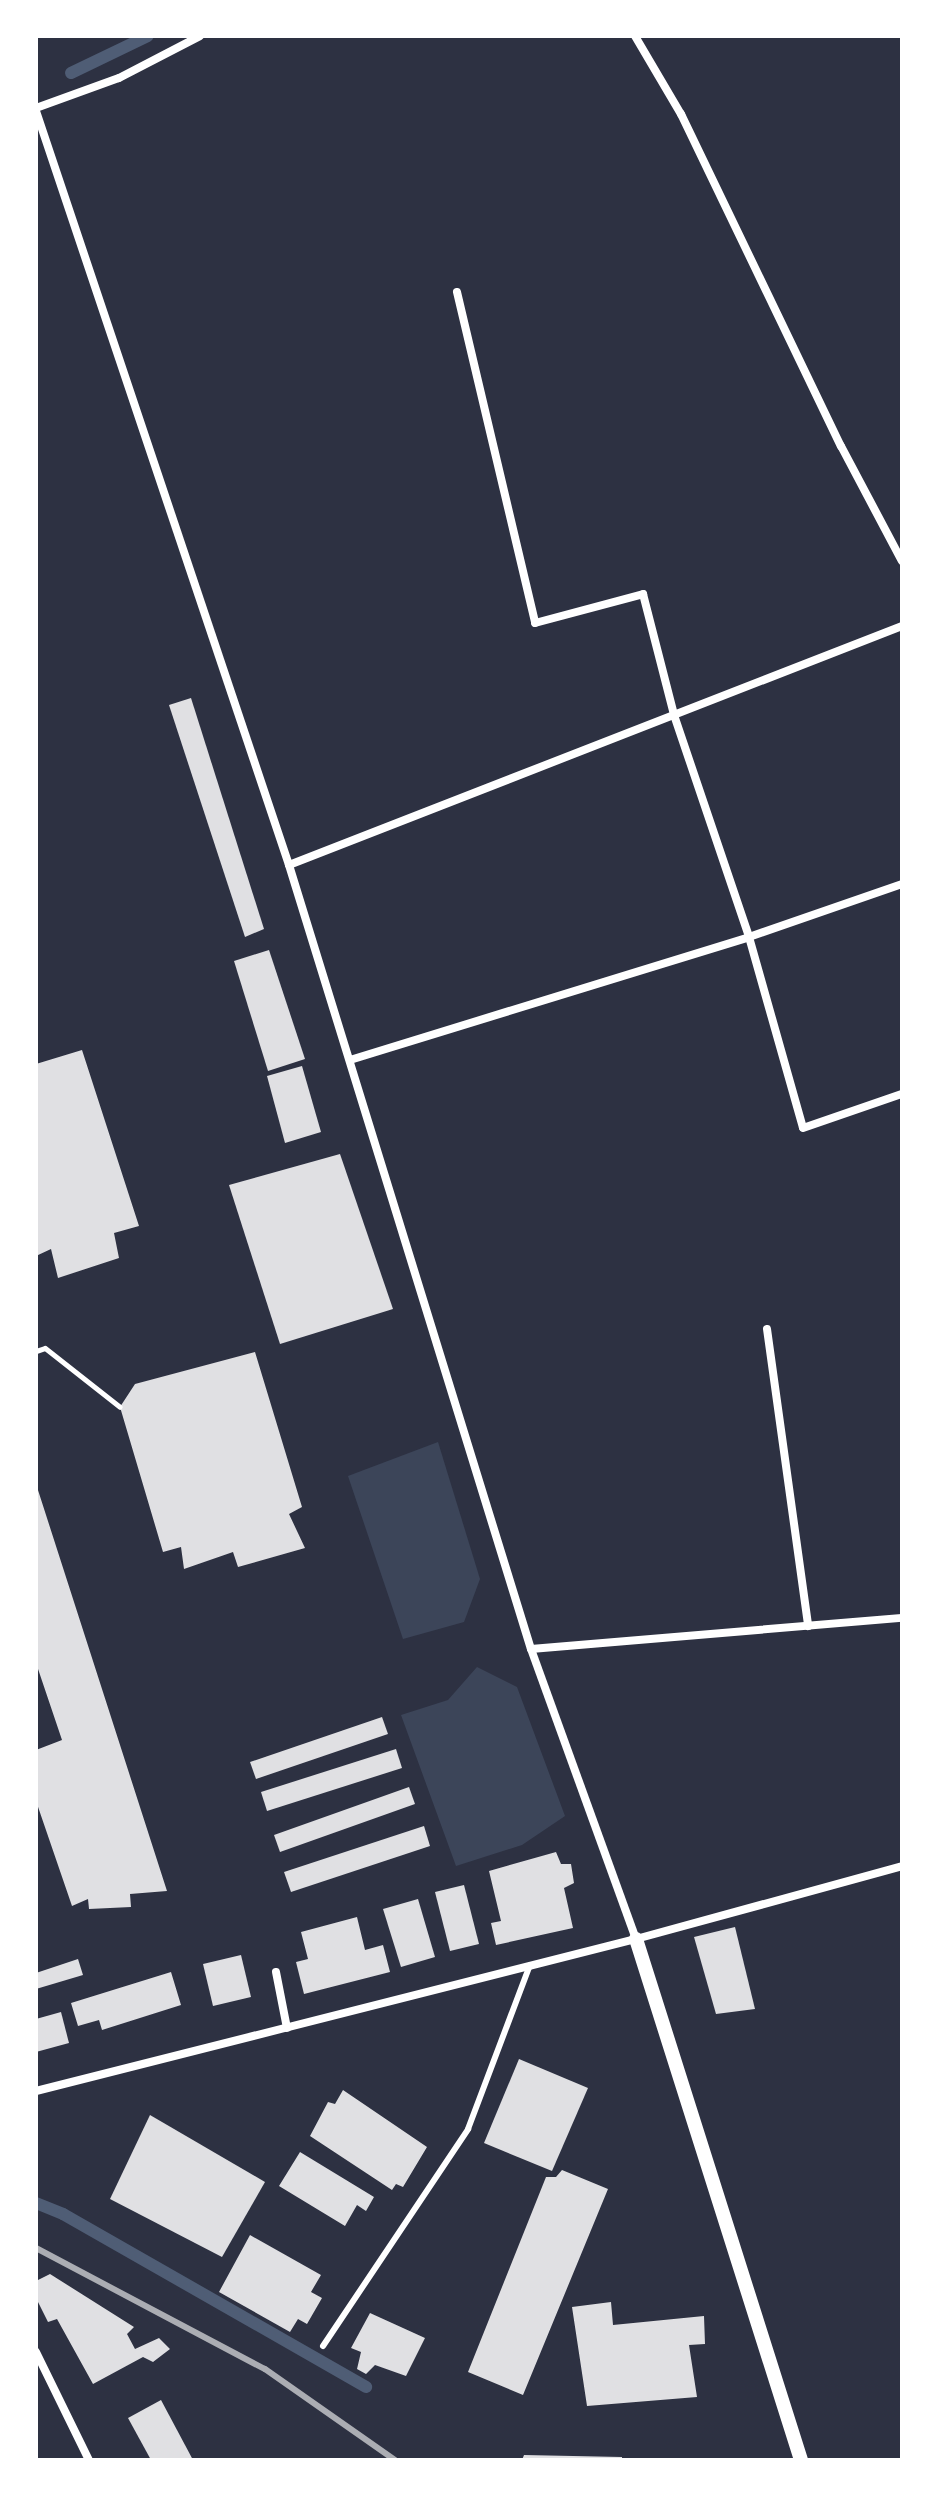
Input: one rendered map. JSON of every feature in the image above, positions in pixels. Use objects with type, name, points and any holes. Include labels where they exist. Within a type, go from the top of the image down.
[{"type":"street","points":[[200,36],[119,78],[36,110],[289,865],[531,1649],[636,1939],[801,2460]]},
{"type":"street","points":[[635,36],[681,114],[841,446],[902,561]]},
{"type":"street","points":[[457,292],[535,623],[643,594],[674,715],[749,937],[803,1128],[902,1094]]},
{"type":"street","points":[[289,865],[902,626]]},
{"type":"street","points":[[350,1060],[749,937],[902,884]]},
{"type":"street","points":[[767,1329],[808,1626]]},
{"type":"street","points":[[531,1649],[902,1618]]},
{"type":"street","points":[[36,2091],[636,1939],[902,1866]]},
{"type":"street","points":[[276,1972],[287,2028]]},
{"type":"street","points":[[36,2352],[89,2460]]},
{"type":"lane","points":[[323,2346],[468,2129],[530,1965]]},
{"type":"path","points":[[36,1351],[45,1348],[120,1407]]},
{"type":"shaded area","points":[[438,1442],[480,1579],[464,1622],[403,1639],[348,1476]]},
{"type":"shaded area","points":[[477,1667],[517,1687],[565,1816],[522,1845],[456,1866],[401,1715],[448,1700]]},
{"type":"building","points":[[191,698],[264,929],[245,937],[169,705]]},
{"type":"building","points":[[269,950],[305,1059],[268,1071],[234,961]]},
{"type":"building","points":[[82,1050],[139,1226],[114,1233],[119,1258],[58,1278],[51,1249],[36,1256],[36,1064]]},
{"type":"building","points":[[302,1066],[321,1132],[285,1143],[267,1076]]},
{"type":"building","points":[[340,1154],[393,1309],[280,1344],[229,1185]]},
{"type":"building","points":[[255,1352],[302,1507],[289,1514],[305,1548],[238,1567],[233,1552],[184,1569],[181,1547],[163,1552],[120,1407],[135,1384]]},
{"type":"building","points":[[37,1487],[167,1891],[130,1894],[131,1907],[89,1909],[88,1899],[72,1906],[36,1801],[36,1750],[62,1740],[36,1663]]},
{"type":"building","points":[[382,1717],[388,1734],[256,1779],[250,1762]]},
{"type":"building","points":[[396,1749],[402,1768],[267,1811],[261,1792]]},
{"type":"building","points":[[409,1787],[415,1804],[280,1852],[274,1835]]},
{"type":"building","points":[[424,1826],[430,1846],[291,1892],[284,1872]]},
{"type":"building","points":[[556,1852],[561,1864],[571,1864],[574,1883],[564,1888],[573,1928],[496,1945],[491,1923],[501,1921],[489,1871]]},
{"type":"building","points":[[464,1885],[479,1944],[450,1951],[435,1892]]},
{"type":"building","points":[[418,1899],[435,1957],[401,1967],[383,1909]]},
{"type":"building","points":[[357,1917],[365,1950],[383,1945],[390,1972],[304,1994],[296,1962],[308,1959],[301,1932]]},
{"type":"building","points":[[735,1927],[755,2009],[716,2014],[694,1937]]},
{"type":"building","points":[[241,1955],[251,1997],[213,2006],[203,1964]]},
{"type":"building","points":[[78,1959],[83,1975],[36,1989],[36,1973]]},
{"type":"building","points":[[171,1972],[181,2005],[102,2030],[99,2020],[78,2026],[71,2003]]},
{"type":"building","points":[[61,2012],[69,2043],[36,2052],[36,2019]]},
{"type":"building","points":[[519,2059],[588,2088],[552,2171],[484,2143]]},
{"type":"building","points":[[343,2090],[427,2147],[403,2187],[396,2184],[392,2190],[310,2136],[328,2102],[335,2104]]},
{"type":"building","points":[[150,2115],[265,2182],[222,2257],[110,2199]]},
{"type":"building","points":[[300,2152],[374,2197],[366,2211],[357,2205],[345,2226],[279,2186]]},
{"type":"building","points":[[562,2170],[608,2189],[523,2395],[468,2372],[546,2177],[556,2177]]},
{"type":"building","points":[[250,2235],[321,2275],[311,2292],[322,2298],[307,2324],[298,2319],[290,2332],[219,2292]]},
{"type":"building","points":[[50,2274],[134,2327],[127,2334],[135,2349],[159,2338],[170,2349],[153,2362],[143,2357],[93,2384],[57,2319],[48,2322],[36,2298],[36,2281]]},
{"type":"building","points":[[611,2302],[613,2325],[704,2316],[705,2344],[689,2345],[697,2397],[587,2406],[572,2307]]},
{"type":"building","points":[[370,2313],[425,2338],[406,2376],[375,2365],[366,2374],[357,2369],[361,2352],[351,2348]]},
{"type":"building","points":[[161,2400],[193,2460],[151,2460],[128,2418]]},
{"type":"building","points":[[524,2455],[622,2457],[622,2460],[522,2460]]},
{"type":"waterway","points":[[71,73],[148,36]]},
{"type":"waterway","points":[[36,2203],[63,2214],[366,2387]]},
{"type":"railway","points":[[36,2248],[265,2369],[395,2460]]}]
